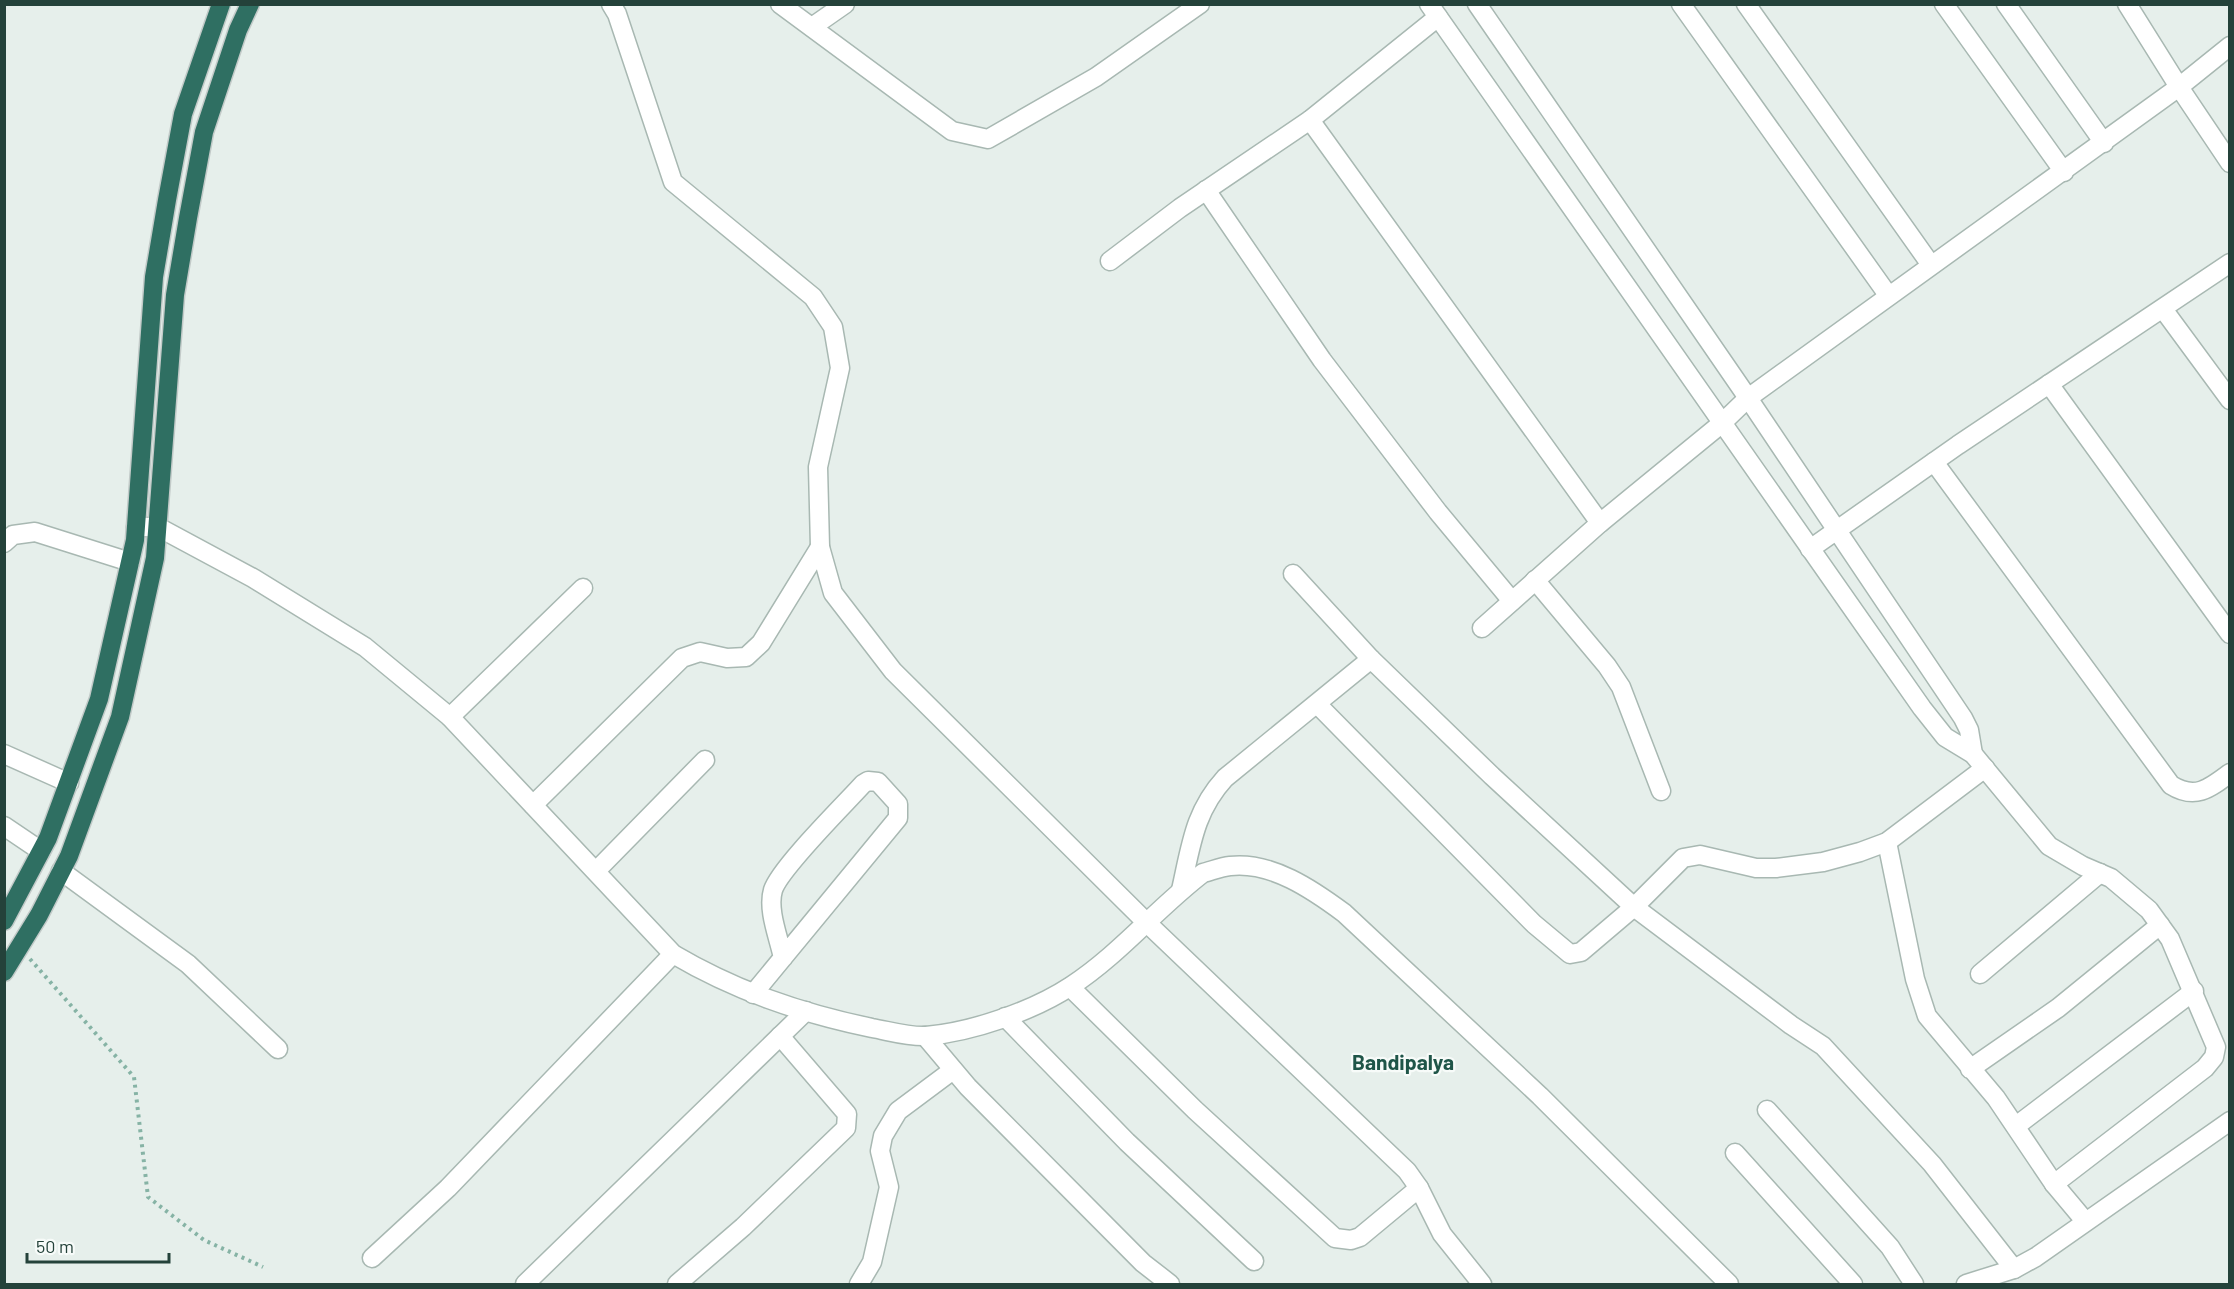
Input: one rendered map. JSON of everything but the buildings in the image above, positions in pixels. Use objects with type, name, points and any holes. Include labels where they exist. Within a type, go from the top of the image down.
[{"type":"highway","points":[[4,921],[48,838],[99,699],[136,527],[154,277],[183,114],[221,4]]},
{"type":"highway","points":[[4,972],[61,871],[120,717],[155,558],[175,296],[188,218],[204,132],[238,30],[250,4]]},
{"type":"street","points":[[610,4],[617,14],[674,182],[813,297],[833,327],[840,368],[818,467],[820,547],[834,593],[893,671],[1147,922],[1407,1171],[1419,1188],[1442,1234],[1482,1284]]},
{"type":"street","points":[[780,4],[952,131],[988,139],[1096,77],[1200,4]]},
{"type":"street","points":[[812,27],[845,4]]},
{"type":"street","points":[[1477,4],[1748,398],[1963,718],[1979,761]]},
{"type":"street","points":[[1681,4],[1888,295]]},
{"type":"street","points":[[1746,4],[1931,265]]},
{"type":"street","points":[[1944,4],[2064,172]]},
{"type":"street","points":[[2006,4],[2104,143]]},
{"type":"street","points":[[2127,4],[2229,163]]},
{"type":"street","points":[[1110,261],[1206,190],[1310,120],[1434,11],[1721,424],[1933,722],[1955,745],[1979,761],[2049,846],[2083,866],[2111,878],[2149,910],[2170,939],[2216,1047],[2211,1062],[2054,1184]]},
{"type":"street","points":[[1482,628],[1600,523],[1721,424],[1748,398],[1888,295],[2104,143],[2229,46]]},
{"type":"street","points":[[1310,120],[1600,523]]},
{"type":"street","points":[[1206,190],[1322,360],[1438,512],[1512,601]]},
{"type":"street","points":[[1810,549],[1934,462],[2229,263]]},
{"type":"street","points":[[2163,309],[2229,400]]},
{"type":"street","points":[[2049,384],[2229,634]]},
{"type":"street","points":[[1934,462],[2171,785],[2181,791],[2195,794],[2208,790],[2229,773]]},
{"type":"street","points":[[136,527],[158,527],[307,609],[365,647],[450,717],[673,954],[717,980],[838,1021],[925,1036],[1005,1017],[1070,987],[1203,873],[1229,866],[1254,866],[1312,890],[1344,913],[1548,1104],[1729,1284]]},
{"type":"street","points":[[4,543],[12,535],[35,532],[130,562]]},
{"type":"street","points":[[534,805],[682,658],[700,652],[727,658],[746,657],[761,644],[820,547]]},
{"type":"street","points":[[1293,574],[1371,659],[1492,776],[1634,907],[1791,1025],[1824,1046],[1932,1164],[2014,1269]]},
{"type":"street","points":[[1535,580],[1607,666],[1621,687],[1661,791]]},
{"type":"street","points":[[450,717],[583,588]]},
{"type":"street","points":[[1181,890],[1198,818],[1209,795],[1225,778],[1371,659]]},
{"type":"street","points":[[1317,704],[1534,924],[1570,954],[1581,952],[1634,907],[1683,858],[1692,855],[1756,868],[1776,868],[1823,862],[1887,842],[1979,761]]},
{"type":"street","points":[[4,754],[69,783]]},
{"type":"street","points":[[596,871],[705,760]]},
{"type":"street","points":[[753,994],[783,958],[898,818],[898,804],[878,782],[868,781],[863,784],[789,866],[773,889],[772,909],[783,958]]},
{"type":"street","points":[[4,826],[40,851]]},
{"type":"street","points":[[1887,842],[1915,979],[1927,1016],[2016,1126],[2054,1184],[2085,1221]]},
{"type":"street","points":[[61,871],[188,964],[278,1049]]},
{"type":"street","points":[[1980,974],[2100,873]]},
{"type":"street","points":[[1970,1069],[2058,1008],[2160,925]]},
{"type":"street","points":[[372,1258],[448,1188],[590,1037],[673,954]]},
{"type":"street","points":[[1070,987],[1195,1110],[1335,1238],[1351,1240],[1360,1237],[1419,1188]]},
{"type":"street","points":[[2016,1126],[2194,991]]},
{"type":"street","points":[[525,1284],[806,1011]]},
{"type":"street","points":[[1005,1017],[1127,1142],[1254,1260]]},
{"type":"street","points":[[677,1284],[743,1227],[846,1128],[847,1114],[780,1036]]},
{"type":"street","points":[[925,1036],[953,1070],[1143,1263],[1170,1284]]},
{"type":"street","points":[[860,1284],[872,1262],[889,1187],[880,1151],[883,1136],[898,1111],[953,1070]]},
{"type":"street","points":[[1767,1110],[1890,1246],[1914,1284]]},
{"type":"street","points":[[1965,1284],[2014,1269],[2063,1240],[2085,1221],[2229,1121]]},
{"type":"street","points":[[1735,1153],[1853,1284]]},
{"type":"path","points":[[20,947],[134,1077],[148,1197],[204,1240],[263,1267]]},
{"type":"district","name":"Bandipalya","points":[[1403,1063]]}]
